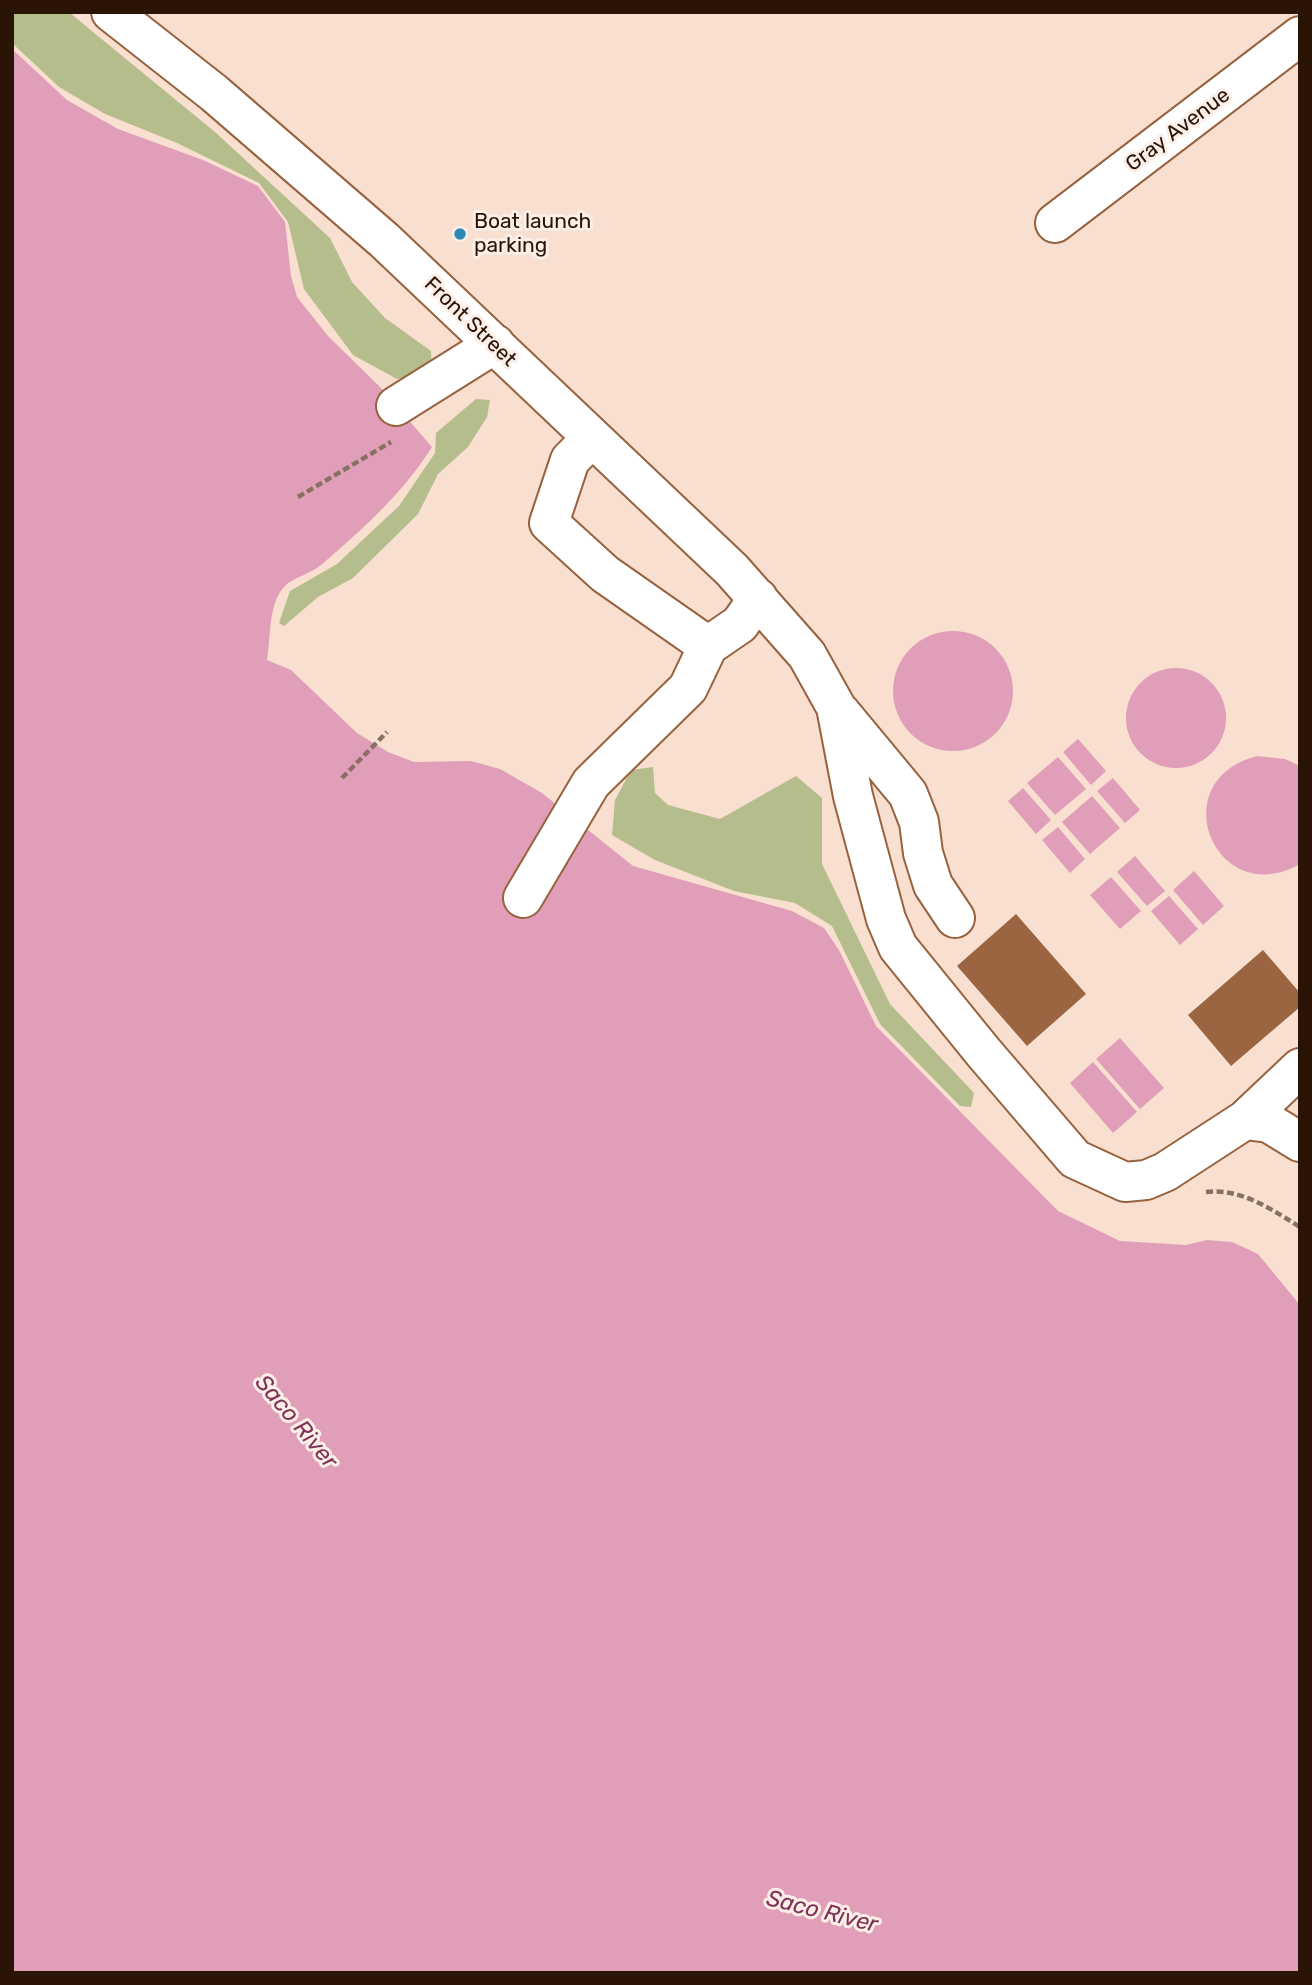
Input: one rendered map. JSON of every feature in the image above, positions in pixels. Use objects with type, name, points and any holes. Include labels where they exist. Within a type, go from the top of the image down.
[{"type":"street","name":"Front Street","points":[[111,12],[214,93],[353,213],[495,344],[758,598],[807,655],[836,707]]},
{"type":"street","name":"Gray Avenue","points":[[1055,223],[1300,36]]},
{"type":"street","points":[[397,422],[495,344]]},
{"type":"street","points":[[592,438],[570,460],[549,523],[605,574],[708,646]]},
{"type":"street","points":[[523,898],[591,783],[688,688],[708,646],[740,624],[758,598]]},
{"type":"street","points":[[836,707],[908,794],[919,822],[923,853],[933,885],[955,918]]},
{"type":"street","points":[[836,707],[853,796],[886,919],[898,947],[1075,1159],[1125,1182],[1146,1180],[1165,1172],[1245,1120],[1300,1068]]},
{"type":"street","points":[[1245,1120],[1269,1123],[1300,1142]]},
{"type":"path","points":[[298,497],[397,422]]},
{"type":"path","points":[[342,778],[387,732]]},
{"type":"path","points":[[1197,1193],[1217,1190],[1238,1194],[1268,1207],[1300,1227]]},
{"type":"green space","points":[[12,12],[69,12],[215,132],[330,238],[352,282],[385,318],[431,351],[432,374],[397,379],[353,355],[304,289],[288,222],[259,183],[177,143],[105,114],[59,87],[12,43]]},
{"type":"green space","points":[[476,399],[490,400],[487,417],[468,447],[438,474],[418,514],[353,578],[318,597],[284,626],[279,623],[290,591],[337,564],[399,506],[435,453],[436,433]]},
{"type":"green space","points":[[653,767],[655,793],[668,805],[720,819],[796,776],[822,798],[822,864],[890,1004],[974,1093],[971,1107],[960,1106],[880,1024],[832,926],[795,903],[734,891],[655,860],[612,835],[615,800],[631,770]]},
{"type":"water","name":"Saco River","points":[[12,49],[67,100],[118,129],[203,160],[258,186],[285,222],[291,276],[297,297],[328,336],[380,387],[432,447],[408,480],[367,524],[317,568],[284,587],[275,602],[267,660],[291,670],[357,733],[388,752],[414,762],[471,761],[500,769],[542,793],[633,866],[792,911],[824,928],[839,950],[876,1026],[1058,1211],[1120,1241],[1186,1245],[1207,1240],[1232,1242],[1258,1254],[1300,1305],[1300,1973],[12,1973]]},
{"type":"water","points":[[953,631],[976,636],[995,649],[1008,668],[1013,691],[1008,714],[995,733],[976,746],[953,751],[930,746],[911,733],[898,714],[893,691],[898,668],[911,649],[930,636]]},
{"type":"water","points":[[1176,668],[1195,672],[1211,683],[1222,699],[1226,718],[1222,737],[1211,753],[1195,764],[1176,768],[1157,764],[1141,753],[1130,737],[1126,718],[1130,699],[1141,683],[1157,672]]},
{"type":"water","points":[[1078,739],[1106,771],[1091,785],[1063,752]]},
{"type":"water","points":[[1257,756],[1285,759],[1300,766],[1300,864],[1270,874],[1244,871],[1224,858],[1211,837],[1206,814],[1211,790],[1228,770]]},
{"type":"water","points":[[1058,757],[1086,789],[1055,815],[1027,783]]},
{"type":"water","points":[[1113,778],[1140,810],[1125,823],[1097,791]]},
{"type":"water","points":[[1023,788],[1051,820],[1036,834],[1008,801]]},
{"type":"water","points":[[1092,796],[1120,828],[1090,854],[1062,822]]},
{"type":"water","points":[[1058,827],[1085,859],[1070,873],[1042,840]]},
{"type":"water","points":[[1135,856],[1165,891],[1147,906],[1117,872]]},
{"type":"water","points":[[1194,871],[1224,906],[1203,925],[1173,890]]},
{"type":"water","points":[[1111,877],[1141,911],[1120,929],[1090,895]]},
{"type":"water","points":[[1169,896],[1198,929],[1180,945],[1151,911]]},
{"type":"water","points":[[1120,1038],[1164,1088],[1140,1109],[1096,1059]]},
{"type":"water","points":[[1093,1062],[1137,1112],[1113,1133],[1070,1083]]},
{"type":"building","points":[[1016,914],[1086,994],[1027,1046],[957,966]]},
{"type":"building","points":[[1263,950],[1300,993],[1300,1007],[1231,1066],[1188,1015]]},
{"type":"place","name":"Boat launch parking","points":[[460,234]]}]
